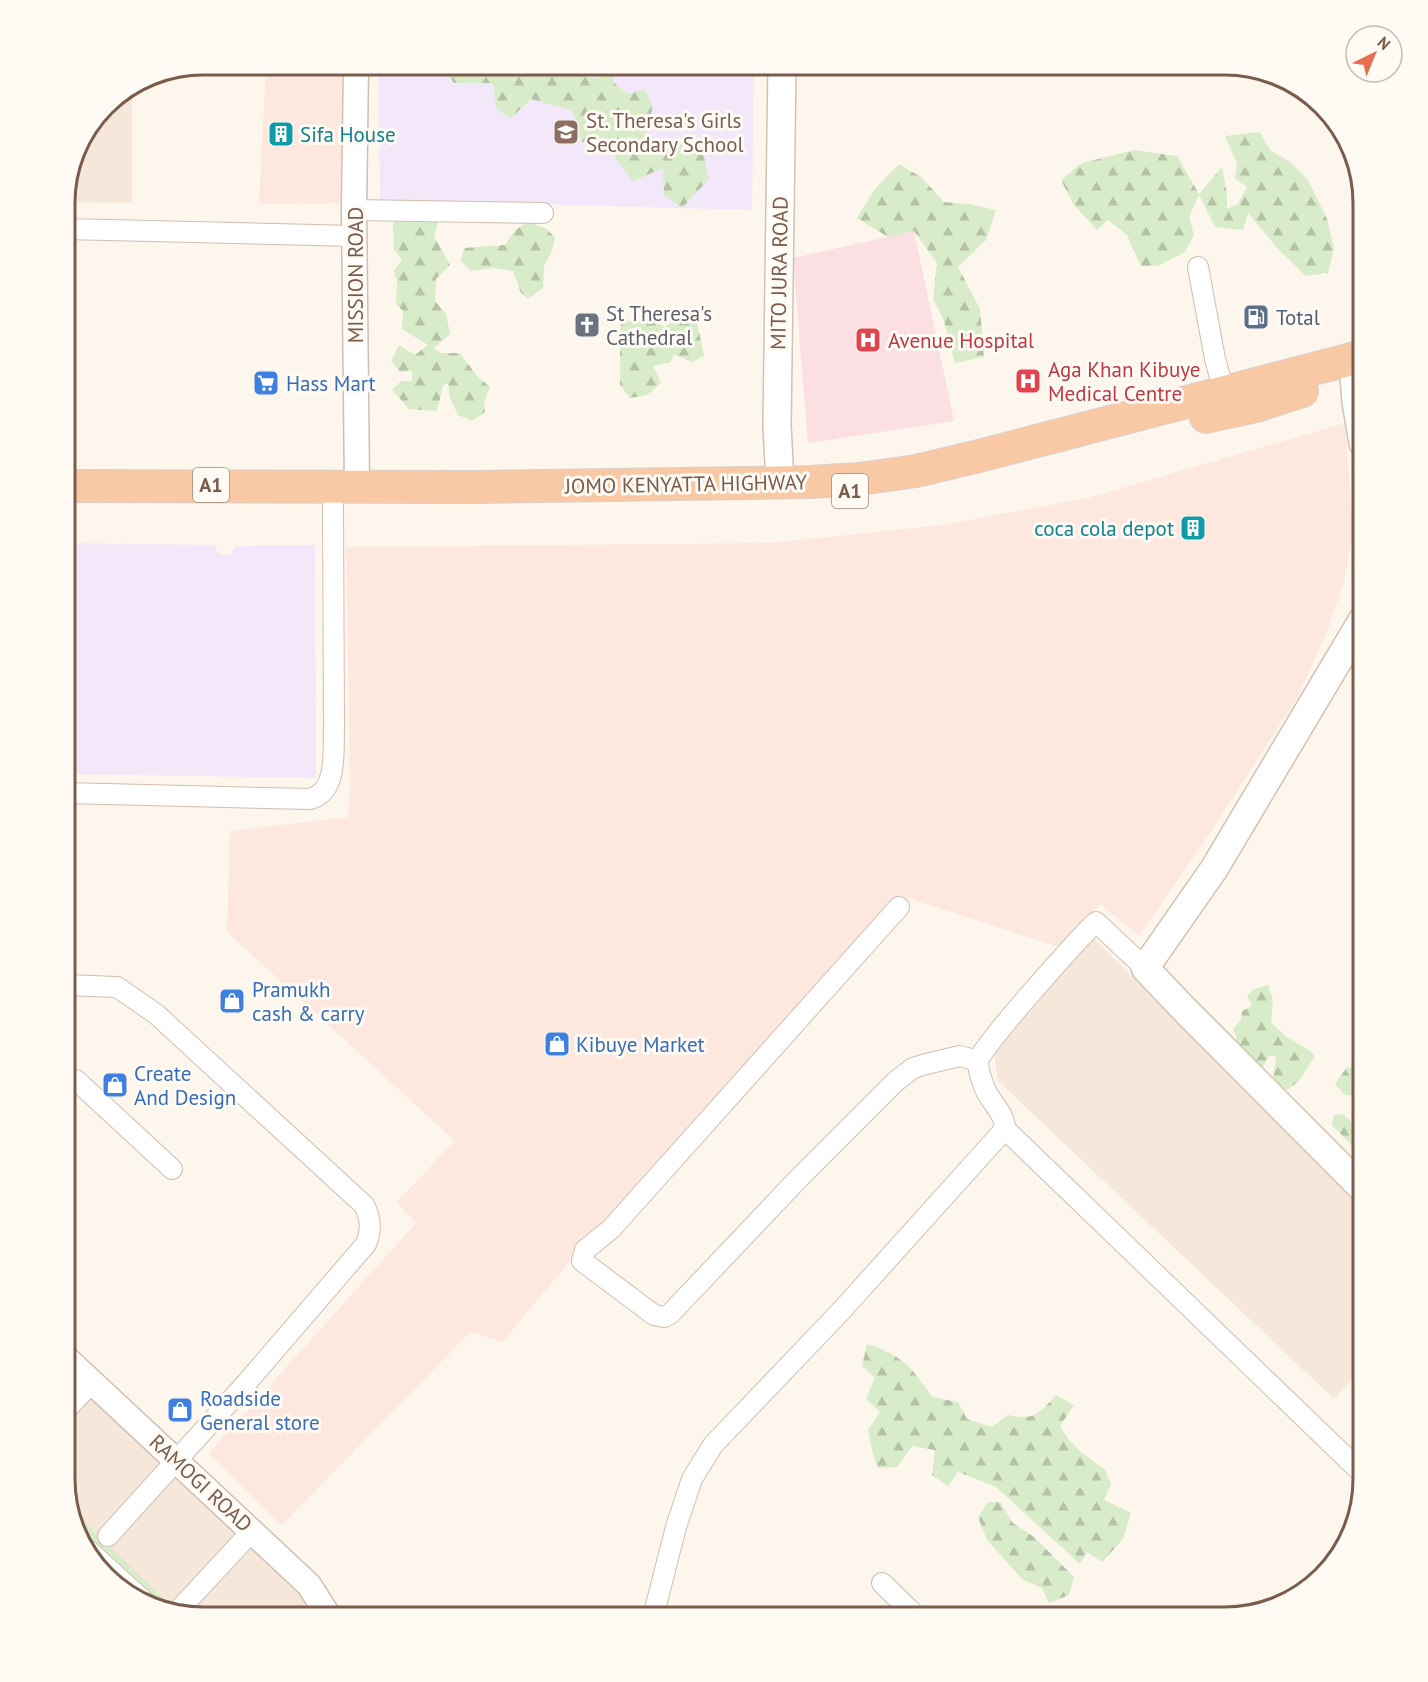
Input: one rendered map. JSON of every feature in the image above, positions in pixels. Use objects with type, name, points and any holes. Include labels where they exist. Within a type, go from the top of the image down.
[{"type":"highway","name":"JOMO KENYATTA HIGHWAY","points":[[75,505],[348,497],[487,487],[859,479],[916,471],[1224,391],[1353,369]]},
{"type":"highway","name":"JOMO KENYATTA HIGHWAY","points":[[75,486],[348,497],[423,504],[561,500],[750,501],[922,483],[1256,406],[1353,371]]},
{"type":"main road","name":"MITO JURA ROAD","points":[[780,482],[777,426],[782,75]]},
{"type":"main road","points":[[1353,637],[1214,869],[1145,968],[1180,1006],[1353,1178]]},
{"type":"street","name":"MISSION ROAD","points":[[348,497],[355,236],[356,75]]},
{"type":"street","points":[[354,210],[543,213]]},
{"type":"street","points":[[75,229],[355,236]]},
{"type":"street","points":[[1198,267],[1215,359],[1224,391]]},
{"type":"street","points":[[75,793],[310,799],[319,797],[327,789],[332,765],[348,497]]},
{"type":"street","points":[[899,907],[610,1228],[585,1250],[582,1261],[651,1312],[664,1317],[670,1314],[801,1176],[895,1082],[913,1068],[926,1064],[960,1056],[978,1061]]},
{"type":"street","points":[[978,1061],[1006,1023],[1096,922],[1145,968]]},
{"type":"street","points":[[75,985],[117,987],[156,1014],[364,1204],[370,1218],[370,1233],[366,1244],[242,1389],[108,1536]]},
{"type":"street","points":[[978,1061],[985,1088],[1002,1115],[1005,1129],[1353,1463]]},
{"type":"street","points":[[75,1080],[171,1169]]},
{"type":"street","points":[[656,1607],[676,1527],[692,1479],[713,1445],[842,1310],[1005,1129]]},
{"type":"street","name":"RAMOGI ROAD","points":[[75,1367],[309,1585],[323,1607]]},
{"type":"street","points":[[75,1400],[92,1382]]},
{"type":"street","points":[[183,1606],[252,1531]]},
{"type":"street","points":[[882,1583],[907,1607]]},
{"type":"shaded area","points":[[265,75],[342,75],[341,203],[259,204]]},
{"type":"shaded area","name":"St. Theresa's Girls Secondary School","points":[[378,75],[754,75],[752,210],[380,200]]},
{"type":"shaded area","points":[[132,96],[132,203],[75,202],[75,194],[79,170],[88,146],[101,125]]},
{"type":"shaded area","name":"Avenue Hospital","points":[[914,231],[954,421],[808,443],[793,258]]},
{"type":"shaded area","name":"Kibuye Market","points":[[1345,423],[1353,532],[1344,582],[1328,629],[1298,696],[1206,839],[1139,936],[1100,904],[1059,947],[899,895],[577,1253],[502,1342],[470,1332],[282,1525],[209,1453],[416,1223],[397,1202],[455,1141],[227,932],[230,831],[348,817],[350,785],[346,547],[770,543],[943,525],[1088,498]]},
{"type":"shaded area","points":[[75,543],[214,545],[219,554],[230,555],[235,546],[315,545],[316,778],[75,774]]},
{"type":"shaded area","points":[[1092,937],[1353,1193],[1353,1378],[1334,1399],[999,1082],[993,1051]]},
{"type":"shaded area","points":[[75,1365],[227,1508],[305,1601],[306,1607],[178,1605],[146,1594],[112,1570],[88,1536],[77,1504]]},
{"type":"green space","points":[[449,75],[584,75],[595,79],[601,75],[615,75],[613,82],[628,94],[644,89],[653,107],[645,135],[703,152],[709,179],[682,208],[664,195],[663,168],[633,181],[606,142],[581,142],[579,126],[571,110],[531,99],[510,119],[496,107],[493,83],[454,83]]},
{"type":"green space","points":[[1260,132],[1270,150],[1290,162],[1308,180],[1327,219],[1334,248],[1328,273],[1306,276],[1278,249],[1248,213],[1243,230],[1215,227],[1199,195],[1189,217],[1194,235],[1185,252],[1158,266],[1141,266],[1127,235],[1108,220],[1097,230],[1074,205],[1061,180],[1082,163],[1135,150],[1177,156],[1199,194],[1222,167],[1227,209],[1238,204],[1247,187],[1235,179],[1237,164],[1225,136]]},
{"type":"green space","points":[[899,164],[921,177],[944,202],[996,210],[986,240],[958,267],[980,309],[984,357],[955,363],[944,321],[933,299],[937,263],[914,231],[888,237],[857,218],[875,189]]},
{"type":"green space","points":[[407,217],[439,220],[434,236],[450,265],[436,279],[435,301],[446,314],[450,334],[434,348],[441,353],[460,353],[477,376],[490,387],[484,402],[485,412],[472,421],[458,415],[450,398],[448,383],[443,386],[437,411],[409,409],[392,390],[401,381],[412,381],[412,371],[400,372],[391,361],[399,345],[415,355],[428,345],[402,329],[403,311],[396,304],[397,281],[394,271],[402,259],[394,250],[393,222]]},
{"type":"green space","points":[[529,222],[547,229],[555,238],[552,251],[544,266],[543,288],[528,299],[521,293],[513,271],[494,268],[471,271],[461,261],[464,248],[505,245],[516,229]]},
{"type":"green space","points":[[680,314],[697,322],[704,356],[692,362],[674,354],[671,362],[653,366],[661,383],[647,395],[630,398],[620,385],[621,320],[637,322],[654,319],[665,327]]},
{"type":"green space","points":[[1268,985],[1273,1000],[1271,1023],[1315,1056],[1299,1081],[1287,1090],[1273,1081],[1276,1056],[1269,1056],[1262,1068],[1229,1043],[1237,1038],[1233,1029],[1241,1020],[1242,1011],[1252,1006],[1247,996],[1254,989]]},
{"type":"green space","points":[[1347,1067],[1353,1068],[1353,1095],[1345,1095],[1335,1084]]},
{"type":"green space","points":[[1343,1114],[1353,1124],[1353,1147],[1332,1125],[1334,1115]]},
{"type":"green space","points":[[867,1344],[905,1363],[932,1397],[958,1402],[967,1419],[992,1427],[1008,1415],[1024,1417],[1035,1414],[1056,1395],[1074,1405],[1060,1426],[1069,1440],[1082,1453],[1105,1470],[1111,1484],[1104,1500],[1131,1513],[1123,1539],[1102,1562],[1087,1552],[1080,1564],[996,1487],[958,1472],[948,1486],[932,1475],[935,1450],[912,1446],[897,1467],[878,1468],[868,1430],[880,1412],[866,1399],[875,1378],[862,1366]]},
{"type":"green space","points":[[988,1502],[1000,1502],[1013,1523],[1034,1537],[1074,1577],[1069,1595],[1049,1603],[1042,1588],[1023,1580],[987,1540],[978,1517]]},
{"type":"green space","points":[[82,1520],[166,1601],[146,1594],[112,1570],[88,1536]]},
{"type":"place","name":"St. Theresa's Girls Secondary School","points":[[566,132]]},
{"type":"place","name":"Sifa House","points":[[281,134]]},
{"type":"place","name":"Total","points":[[1256,317]]},
{"type":"place","name":"St Theresa's Cathedral","points":[[587,325]]},
{"type":"place","name":"Avenue Hospital","points":[[868,340]]},
{"type":"place","name":"Aga Khan Kibuye Medical Centre","points":[[1028,381]]},
{"type":"place","name":"Hass Mart","points":[[266,383]]},
{"type":"place","name":"coca cola depot","points":[[1193,528]]},
{"type":"place","name":"Pramukh cash & carry","points":[[232,1001]]},
{"type":"place","name":"Kibuye Market","points":[[557,1044]]},
{"type":"place","name":"Create And Design","points":[[115,1085]]},
{"type":"place","name":"Roadside General store","points":[[180,1410]]}]
